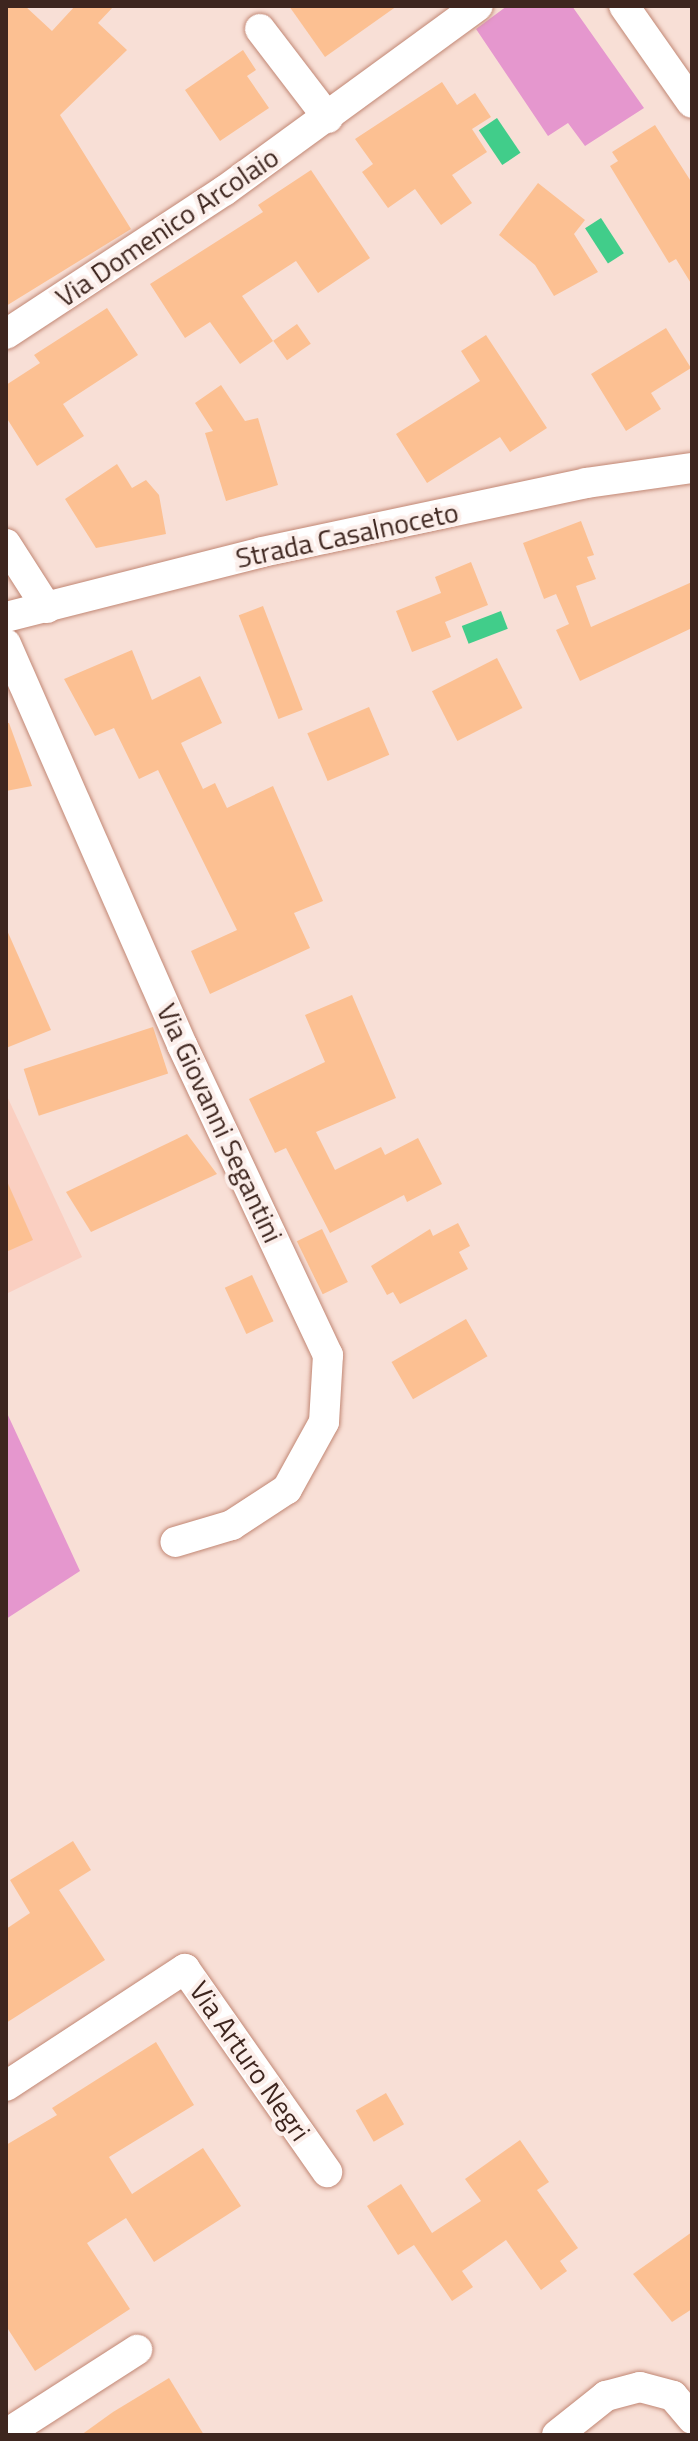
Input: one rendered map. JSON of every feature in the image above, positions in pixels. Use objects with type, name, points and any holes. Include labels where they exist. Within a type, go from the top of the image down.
[{"type":"street","name":"Via Domenico Arcolaio","points":[[6,334],[328,118],[478,6]]},
{"type":"street","points":[[624,6],[692,103]]},
{"type":"street","points":[[260,29],[328,118]]},
{"type":"street","name":"Strada Casalnoceto","points":[[6,617],[262,552],[586,483],[692,468]]},
{"type":"street","points":[[6,544],[47,608]]},
{"type":"street","name":"Via Giovanni Segantini","points":[[6,644],[182,1045],[328,1355],[324,1422],[287,1489],[232,1525],[175,1542]]},
{"type":"street","name":"Via Arturo Negri","points":[[6,2086],[185,1969],[327,2172]]},
{"type":"street","points":[[6,2434],[137,2350]]},
{"type":"street","points":[[557,2435],[606,2396],[640,2387],[673,2396],[692,2419]]},
{"type":"shaded area","points":[[507,6],[572,6],[644,108],[585,146],[568,123],[548,136],[476,29]]},
{"type":"shaded area","points":[[497,118],[520,153],[502,165],[479,130]]},
{"type":"shaded area","points":[[601,218],[624,253],[608,264],[585,228]]},
{"type":"shaded area","points":[[501,611],[508,629],[469,644],[462,626]]},
{"type":"shaded area","points":[[6,1094],[82,1257],[6,1294]]},
{"type":"shaded area","points":[[6,1411],[80,1571],[6,1619]]},
{"type":"building","points":[[6,6],[25,6],[52,31],[75,6],[114,6],[98,23],[127,50],[60,115],[131,229],[6,306]]},
{"type":"building","points":[[289,6],[397,6],[325,57]]},
{"type":"building","points":[[243,50],[256,70],[247,76],[269,108],[220,141],[185,90]]},
{"type":"building","points":[[442,82],[457,105],[475,93],[491,117],[472,129],[487,152],[452,175],[472,203],[441,225],[415,189],[388,208],[362,172],[373,164],[355,139]]},
{"type":"building","points":[[655,125],[692,183],[692,285],[676,259],[669,263],[610,166],[618,161],[612,152]]},
{"type":"building","points":[[311,170],[370,258],[318,293],[296,261],[242,296],[273,341],[240,364],[210,322],[185,338],[150,284],[263,212],[258,205]]},
{"type":"building","points":[[538,183],[585,220],[574,234],[598,272],[554,296],[535,265],[499,235]]},
{"type":"building","points":[[107,308],[138,355],[63,404],[84,436],[37,466],[6,417],[6,385],[40,363],[34,355]]},
{"type":"building","points":[[297,324],[311,344],[287,360],[273,341]]},
{"type":"building","points":[[666,328],[691,368],[651,393],[661,409],[626,431],[591,374]]},
{"type":"building","points":[[486,335],[547,428],[510,452],[500,437],[427,483],[396,434],[480,381],[461,351]]},
{"type":"building","points":[[221,385],[245,421],[258,418],[278,485],[226,501],[205,433],[213,431],[195,403]]},
{"type":"building","points":[[117,464],[132,488],[146,480],[159,495],[166,534],[96,548],[65,499]]},
{"type":"building","points":[[581,521],[594,555],[587,557],[596,579],[576,586],[591,627],[692,582],[692,628],[580,681],[556,630],[569,624],[556,594],[544,599],[523,543]]},
{"type":"building","points":[[471,562],[488,605],[445,622],[451,637],[412,652],[396,611],[441,593],[435,577]]},
{"type":"building","points":[[263,606],[303,710],[279,719],[239,615]]},
{"type":"building","points":[[132,650],[152,700],[200,676],[222,723],[181,743],[203,789],[215,783],[227,808],[273,786],[323,901],[294,913],[310,948],[210,994],[191,951],[237,930],[158,770],[139,779],[114,728],[95,736],[64,679]]},
{"type":"building","points":[[497,658],[522,708],[457,741],[432,691]]},
{"type":"building","points":[[369,707],[389,755],[328,781],[307,733]]},
{"type":"building","points":[[6,723],[9,723],[32,786],[6,791]]},
{"type":"building","points":[[6,928],[51,1030],[6,1048]]},
{"type":"building","points":[[352,995],[396,1098],[316,1132],[335,1170],[381,1147],[385,1155],[418,1138],[442,1184],[407,1202],[404,1195],[330,1233],[286,1148],[275,1153],[249,1099],[325,1062],[305,1015]]},
{"type":"building","points":[[153,1027],[168,1074],[39,1116],[24,1069]]},
{"type":"building","points":[[187,1134],[217,1174],[91,1232],[66,1192]]},
{"type":"building","points":[[6,1179],[33,1240],[6,1252]]},
{"type":"building","points":[[458,1223],[470,1246],[459,1252],[468,1269],[400,1304],[393,1292],[387,1295],[371,1266],[430,1229],[433,1236]]},
{"type":"building","points":[[322,1229],[348,1282],[323,1294],[297,1241]]},
{"type":"building","points":[[252,1275],[274,1321],[246,1334],[225,1288]]},
{"type":"building","points":[[466,1319],[488,1356],[413,1399],[392,1362]]},
{"type":"building","points":[[73,1841],[91,1870],[59,1890],[105,1960],[6,2023],[6,1929],[30,1913],[10,1880]]},
{"type":"building","points":[[156,2042],[194,2105],[109,2157],[132,2194],[203,2148],[241,2206],[154,2262],[126,2218],[87,2243],[130,2309],[35,2371],[6,2326],[6,2145],[57,2115],[52,2108]]},
{"type":"building","points":[[386,2093],[404,2124],[374,2142],[356,2110]]},
{"type":"building","points":[[520,2140],[549,2182],[537,2190],[578,2248],[560,2261],[567,2271],[541,2290],[506,2240],[462,2271],[473,2287],[452,2301],[414,2245],[398,2255],[367,2206],[401,2184],[432,2233],[481,2201],[465,2179]]},
{"type":"building","points":[[692,2232],[692,2309],[672,2322],[633,2274]]},
{"type":"building","points":[[169,2378],[204,2435],[81,2435],[113,2412]]}]
